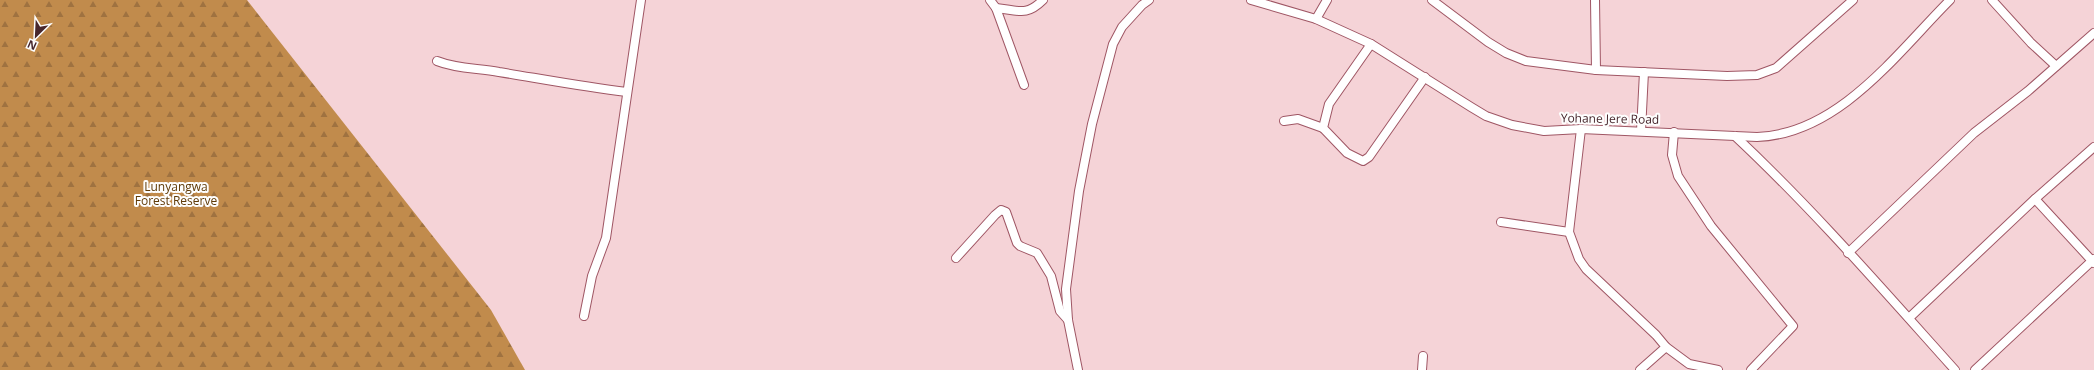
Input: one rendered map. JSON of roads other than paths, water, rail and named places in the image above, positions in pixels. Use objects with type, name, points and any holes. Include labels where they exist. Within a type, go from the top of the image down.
[{"type":"street","points":[[584,316],[592,276],[606,238],[626,92],[641,0]]},
{"type":"street","points":[[990,0],[996,8],[1024,85]]},
{"type":"street","points":[[996,8],[1025,12],[1033,10],[1043,0]]},
{"type":"street","points":[[1078,370],[1068,320],[1066,289],[1079,191],[1107,59],[1122,27],[1142,5],[1149,0]]},
{"type":"street","name":"Yohane Jere Road","points":[[1251,0],[1316,19],[1371,44],[1486,116],[1512,125],[1544,132],[1581,129],[1769,137],[1800,128],[1846,104],[1868,84],[1950,0]]},
{"type":"street","points":[[1316,19],[1327,0]]},
{"type":"street","points":[[1432,0],[1506,53],[1526,61],[1596,70],[1727,76],[1768,73],[1779,66],[1852,0]]},
{"type":"street","points":[[1594,0],[1596,70]]},
{"type":"street","points":[[1992,0],[2031,43],[2056,66]]},
{"type":"street","points":[[1848,253],[1974,133],[2028,91],[2094,33]]},
{"type":"street","points":[[1323,128],[1329,104],[1371,44]]},
{"type":"street","points":[[437,61],[451,66],[498,72],[580,87],[626,92]]},
{"type":"street","points":[[1641,131],[1644,72]]},
{"type":"street","points":[[1284,121],[1298,119],[1323,128],[1347,153],[1363,161],[1369,157],[1425,77]]},
{"type":"street","points":[[1581,129],[1569,232],[1572,245],[1586,269],[1656,335],[1666,347],[1689,364],[1718,370]]},
{"type":"street","points":[[1674,132],[1672,155],[1678,176],[1712,226],[1793,326],[1751,370]]},
{"type":"street","points":[[1735,136],[1766,165],[1909,318],[1955,370]]},
{"type":"street","points":[[1909,318],[2035,199],[2094,147]]},
{"type":"street","points":[[1975,370],[2093,261],[2035,199]]},
{"type":"street","points":[[956,258],[995,215],[1003,211],[1006,212],[1020,246],[1037,253],[1051,276],[1060,311],[1068,320]]},
{"type":"street","points":[[1501,222],[1569,232]]},
{"type":"street","points":[[1640,370],[1666,347]]},
{"type":"street","points":[[1422,370],[1423,356]]},
{"type":"park label","name":"Lunyangwa Forest Reserve","points":[[176,194]]}]
